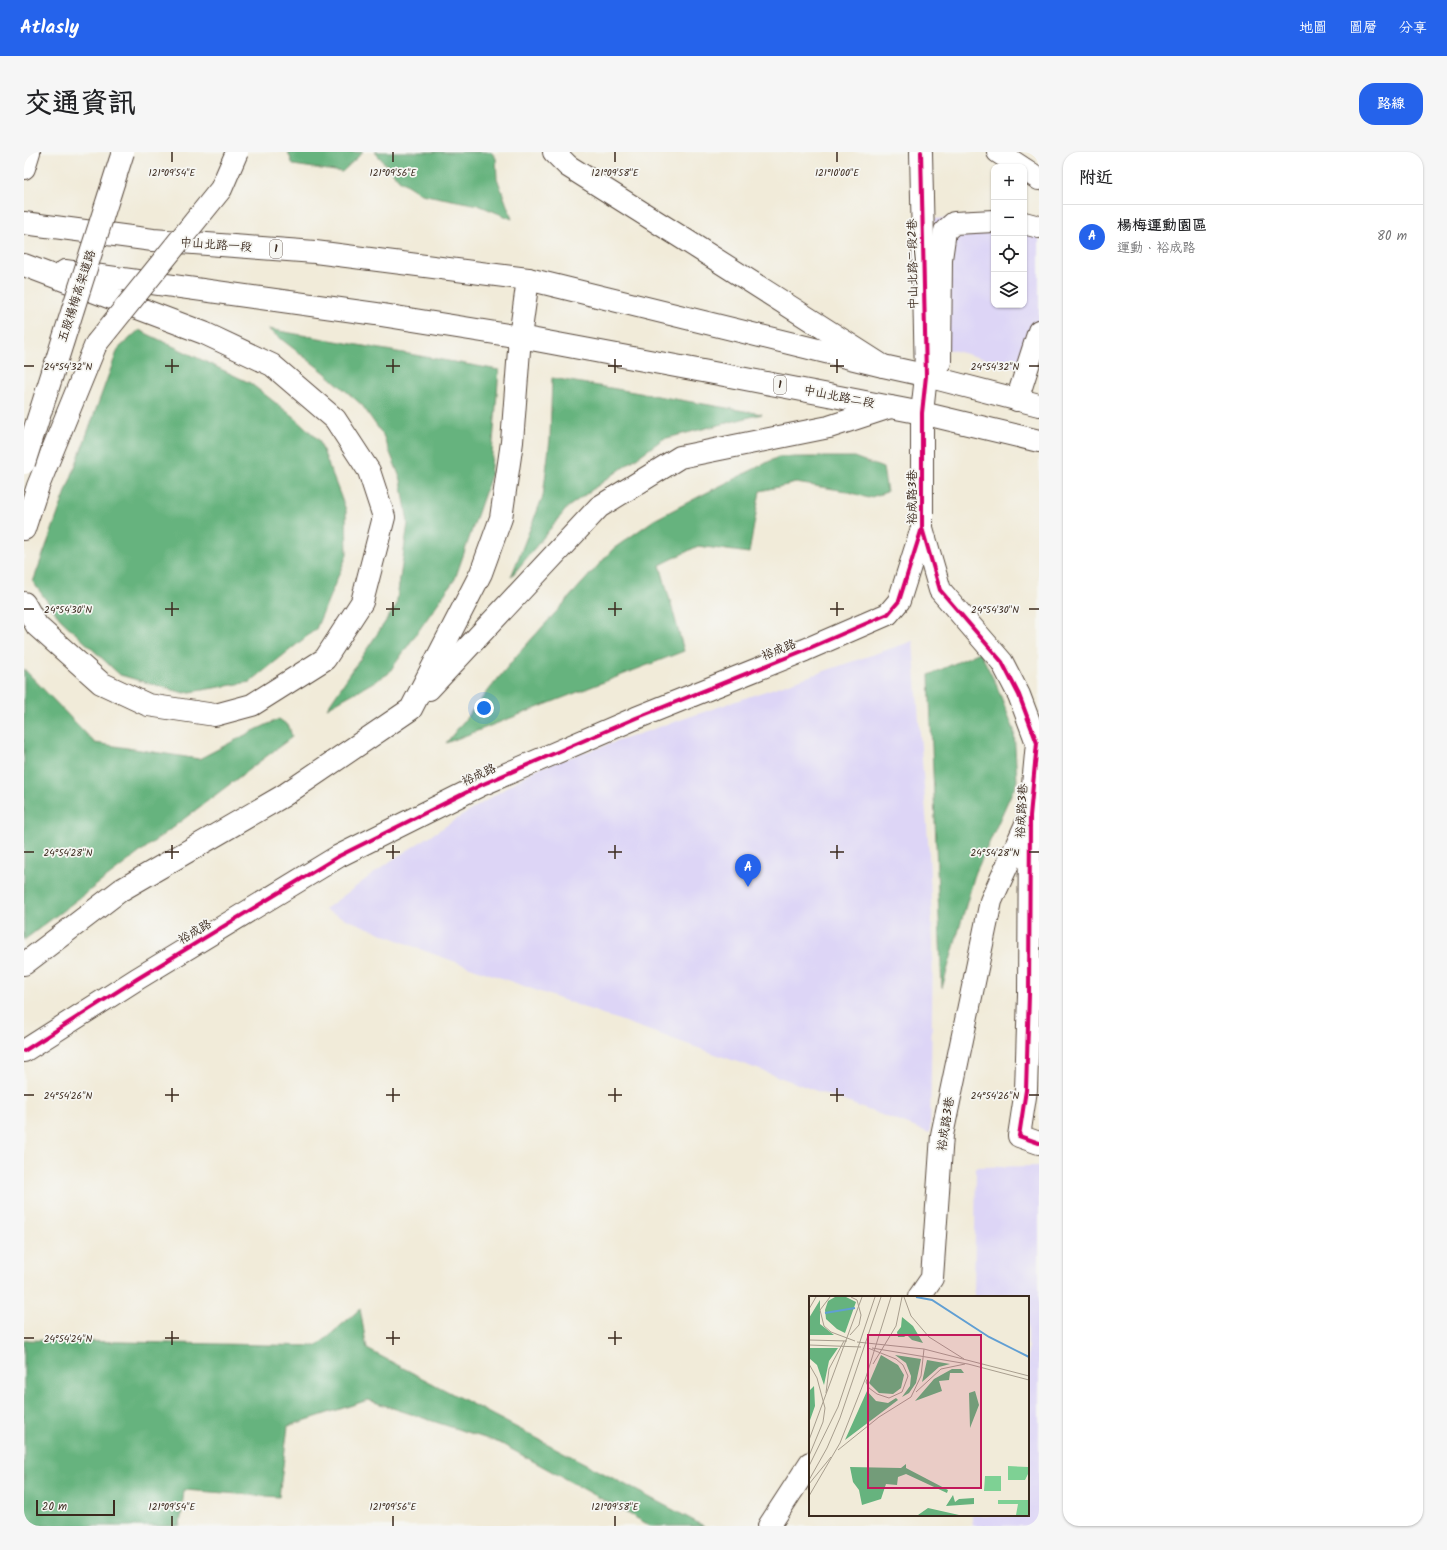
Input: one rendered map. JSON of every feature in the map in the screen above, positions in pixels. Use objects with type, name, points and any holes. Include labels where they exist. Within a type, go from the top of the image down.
[{"type":"main road","name":"五股楊梅高架道路","points":[[24,463],[123,152]]},
{"type":"main road","points":[[24,529],[38,486],[96,344],[221,189],[238,152]]},
{"type":"main road","points":[[554,152],[568,166],[687,240],[883,366]]},
{"type":"main road","name":"中山北路二段2巷","points":[[921,152],[933,377]]},
{"type":"main road","points":[[998,152],[1016,164]]},
{"type":"main road","points":[[1027,171],[1039,178]]},
{"type":"main road","points":[[933,377],[940,259],[945,231],[954,224],[991,222]]},
{"type":"main road","name":"中山北路一段","points":[[24,223],[153,240],[315,252],[528,279]]},
{"type":"main road","points":[[1027,224],[1039,227]]},
{"type":"main road","points":[[24,265],[204,333],[272,365],[335,418],[369,472],[384,517],[362,602],[325,659],[252,706],[215,715],[148,706],[101,683],[36,626],[24,603]]},
{"type":"main road","name":"1","points":[[24,265],[376,314],[520,337]]},
{"type":"main road","points":[[411,709],[480,573],[501,518],[512,442],[520,337],[528,279]]},
{"type":"main road","name":"1","points":[[528,279],[933,377],[1039,405]]},
{"type":"main road","points":[[1018,400],[1039,331]]},
{"type":"main road","name":"中山北路二段","points":[[520,337],[922,413],[1039,441]]},
{"type":"main road","name":"裕成路3巷","points":[[933,377],[922,413],[922,528],[940,590],[1002,662],[1020,694],[1037,743],[1030,816],[1029,994],[1026,1090],[1029,1139]]},
{"type":"main road","points":[[24,964],[121,890],[283,796],[411,709],[599,507],[680,458],[829,427],[890,407]]},
{"type":"main road","name":"裕成路","points":[[24,1051],[138,979],[339,856],[481,785],[636,718],[805,650],[888,614],[899,601],[922,528]]},
{"type":"main road","name":"裕成路3巷","points":[[920,1296],[932,1278],[942,1135],[991,901],[1030,816]]},
{"type":"main road","points":[[769,1526],[809,1465]]},
{"type":"shaded area","points":[[991,215],[991,308],[1027,308],[1027,216],[1039,220],[1039,352],[1033,372],[933,345],[935,219]]},
{"type":"shaded area","points":[[913,641],[929,853],[933,946],[930,1133],[763,1071],[425,951],[324,910],[392,860],[536,769]]},
{"type":"shaded area","points":[[1039,1166],[1039,1526],[972,1526],[972,1516],[1029,1516],[1029,1296],[974,1296],[976,1167]]},
{"type":"green space","points":[[288,152],[363,152],[342,172],[293,165]]},
{"type":"green space","points":[[375,152],[491,152],[496,158],[497,178],[512,219],[478,205],[421,194],[399,180]]},
{"type":"green space","points":[[268,329],[499,370],[490,478],[455,579],[388,674],[327,708],[396,606],[408,523],[401,480],[383,435],[362,405],[324,372]]},
{"type":"green space","points":[[139,330],[250,383],[295,418],[319,440],[346,510],[347,555],[316,629],[250,682],[184,693],[120,675],[60,619],[33,582],[118,349]]},
{"type":"green space","points":[[552,378],[762,414],[663,439],[568,507],[511,577],[543,496],[550,439]]},
{"type":"green space","points":[[778,457],[854,457],[883,468],[887,492],[868,498],[846,491],[796,483],[760,491],[749,553],[698,546],[660,565],[684,651],[446,743],[518,654],[613,549],[654,520]]},
{"type":"green space","points":[[980,652],[996,684],[1014,730],[1017,781],[975,874],[942,988],[929,675]]},
{"type":"green space","points":[[24,669],[95,743],[199,759],[279,719],[289,726],[292,737],[24,940]]},
{"type":"green space","points":[[360,1309],[367,1349],[704,1526],[651,1526],[500,1443],[368,1400],[288,1426],[279,1497],[184,1490],[180,1526],[24,1526],[24,1340],[317,1346]]},
{"type":"cycle path","points":[[921,152],[926,376],[922,413],[922,528],[940,590],[1002,662],[1019,695],[1037,743],[1030,816],[1029,994],[1026,1090],[1019,1136],[1039,1143]]},
{"type":"cycle path","points":[[24,1051],[137,979],[339,856],[481,785],[636,718],[805,650],[888,614],[899,601],[922,528]]},
{"type":"place","name":"楊梅運動園區","points":[[748,887]]}]
